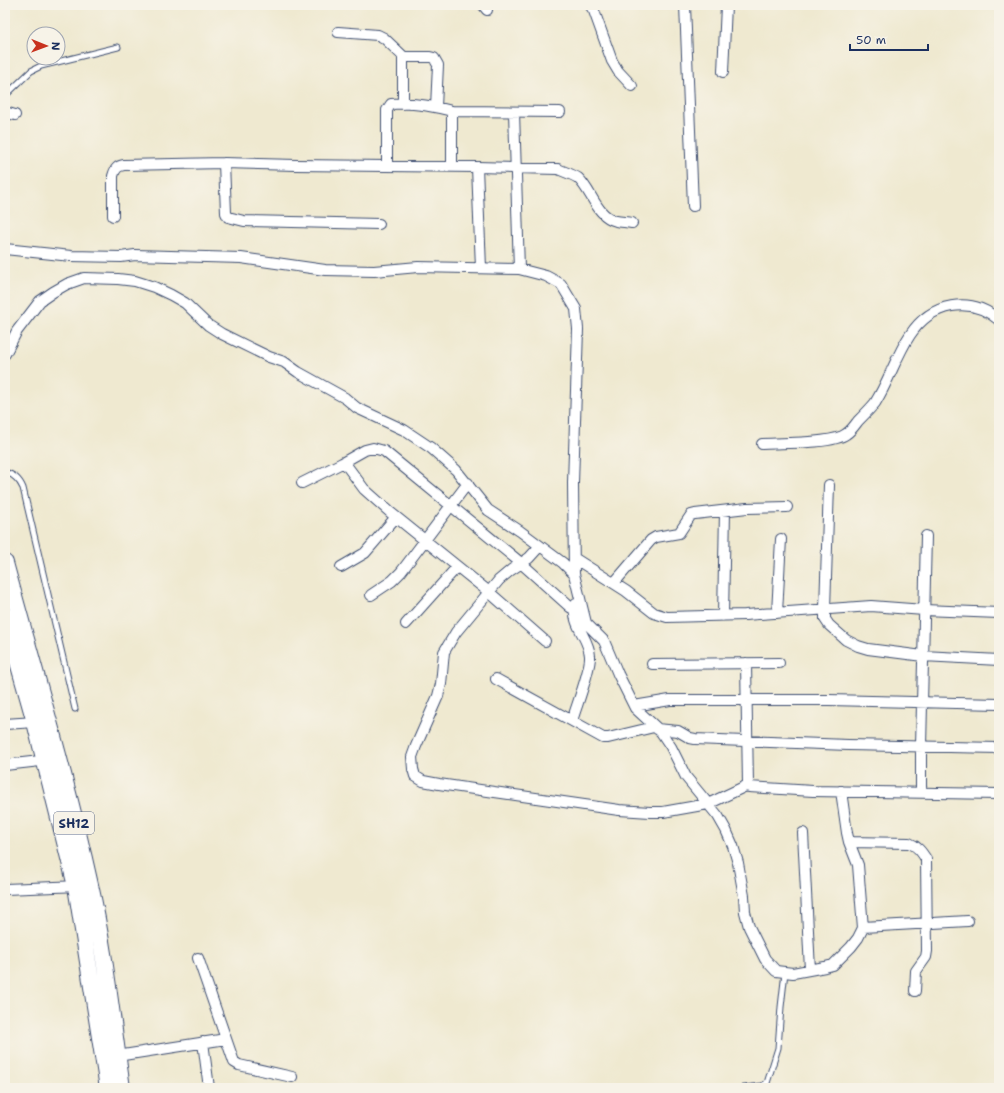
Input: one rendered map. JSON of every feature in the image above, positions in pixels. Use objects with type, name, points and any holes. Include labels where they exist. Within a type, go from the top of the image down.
[{"type":"main road","name":"SH12","points":[[5,563],[83,886],[103,956],[122,1088]]},
{"type":"main road","points":[[5,616],[9,648],[35,722],[52,760]]},
{"type":"main road","points":[[83,886],[108,1088]]},
{"type":"street","points":[[686,5],[693,206]]},
{"type":"street","points":[[722,72],[726,5]]},
{"type":"street","points":[[593,7],[612,61],[618,72],[632,86]]},
{"type":"street","points":[[338,32],[378,35],[384,38],[404,57],[434,58],[438,65],[436,107]]},
{"type":"street","points":[[403,104],[402,62],[404,57]]},
{"type":"street","points":[[387,166],[387,110],[391,104],[436,107],[452,112],[560,112]]},
{"type":"street","points":[[5,112],[15,115]]},
{"type":"street","points":[[452,112],[452,166]]},
{"type":"street","points":[[514,112],[519,269]]},
{"type":"street","points":[[224,163],[226,213],[228,217],[244,221],[379,224]]},
{"type":"street","points":[[113,216],[113,176],[115,169],[118,166],[124,165],[224,163],[452,166],[558,169],[577,178],[590,193],[600,211],[606,217],[616,221],[632,223]]},
{"type":"street","points":[[477,167],[481,268]]},
{"type":"street","points":[[5,249],[71,256],[121,257],[135,255],[241,258],[325,270],[374,270],[418,267],[519,269],[546,276],[561,284],[576,309],[578,329],[573,483],[574,574],[586,623],[604,641],[634,706],[656,728],[671,747],[686,777],[718,816],[733,846],[742,879],[745,912],[751,933],[765,959],[776,971],[793,973],[833,965],[851,947],[858,938],[863,927],[858,865],[849,842],[841,791]]},
{"type":"street","points":[[5,354],[17,330],[40,301],[62,287],[84,278],[118,279],[154,287],[185,303],[208,325],[222,334],[269,357],[284,362],[298,372],[345,398],[357,408],[404,430],[431,448],[468,483],[488,510],[504,519],[539,547],[563,563],[574,574]]},
{"type":"street","points":[[762,444],[825,441],[838,438],[846,434],[874,403],[910,334],[925,318],[950,305],[965,305],[980,308],[999,320]]},
{"type":"street","points":[[302,483],[365,450],[373,448],[384,451],[521,563],[570,608],[575,610]]},
{"type":"street","points":[[344,462],[364,489],[396,517],[489,592],[545,641]]},
{"type":"street","points":[[370,595],[392,581],[401,572],[468,483]]},
{"type":"street","points":[[829,485],[825,610],[825,619],[829,625],[846,640],[868,650],[923,656],[999,660]]},
{"type":"street","points":[[614,584],[651,540],[656,537],[679,534],[688,519],[694,514],[787,507]]},
{"type":"street","points":[[723,616],[725,511]]},
{"type":"street","points":[[341,567],[365,553],[396,517]]},
{"type":"street","points":[[921,792],[926,536]]},
{"type":"street","points":[[777,613],[781,539]]},
{"type":"street","points":[[539,547],[529,558],[499,580],[456,632],[444,652],[441,684],[438,696],[412,757],[415,776],[423,781],[439,784],[619,810],[663,812],[708,804],[748,785]]},
{"type":"street","points":[[574,558],[614,584],[648,609],[660,616],[667,617],[723,616],[871,606],[999,613]]},
{"type":"street","points":[[406,624],[457,567]]},
{"type":"street","points":[[572,721],[591,659],[576,621],[575,610],[579,592]]},
{"type":"street","points":[[746,663],[748,785]]},
{"type":"street","points":[[652,664],[779,663]]},
{"type":"street","points":[[496,680],[603,738],[656,728],[678,731],[690,738],[695,739],[848,745],[999,748]]},
{"type":"street","points":[[634,706],[670,700],[999,704]]},
{"type":"street","points":[[5,724],[35,722]]},
{"type":"street","points":[[5,765],[52,760]]},
{"type":"street","points":[[748,785],[752,788],[999,794]]},
{"type":"street","points":[[803,833],[810,970]]},
{"type":"street","points":[[849,842],[909,843],[922,852],[926,859],[926,957],[916,971],[915,991]]},
{"type":"street","points":[[5,889],[83,886]]},
{"type":"street","points":[[863,927],[968,921]]},
{"type":"street","points":[[198,958],[234,1062],[239,1065],[292,1077]]},
{"type":"street","points":[[117,1056],[226,1039]]},
{"type":"street","points":[[203,1042],[209,1088]]},
{"type":"lane","points":[[5,96],[31,71],[41,66],[118,47]]},
{"type":"lane","points":[[5,472],[13,474],[20,481],[23,488],[75,709]]},
{"type":"lane","points":[[744,1088],[762,1086],[767,1083],[778,1048],[785,972]]}]
